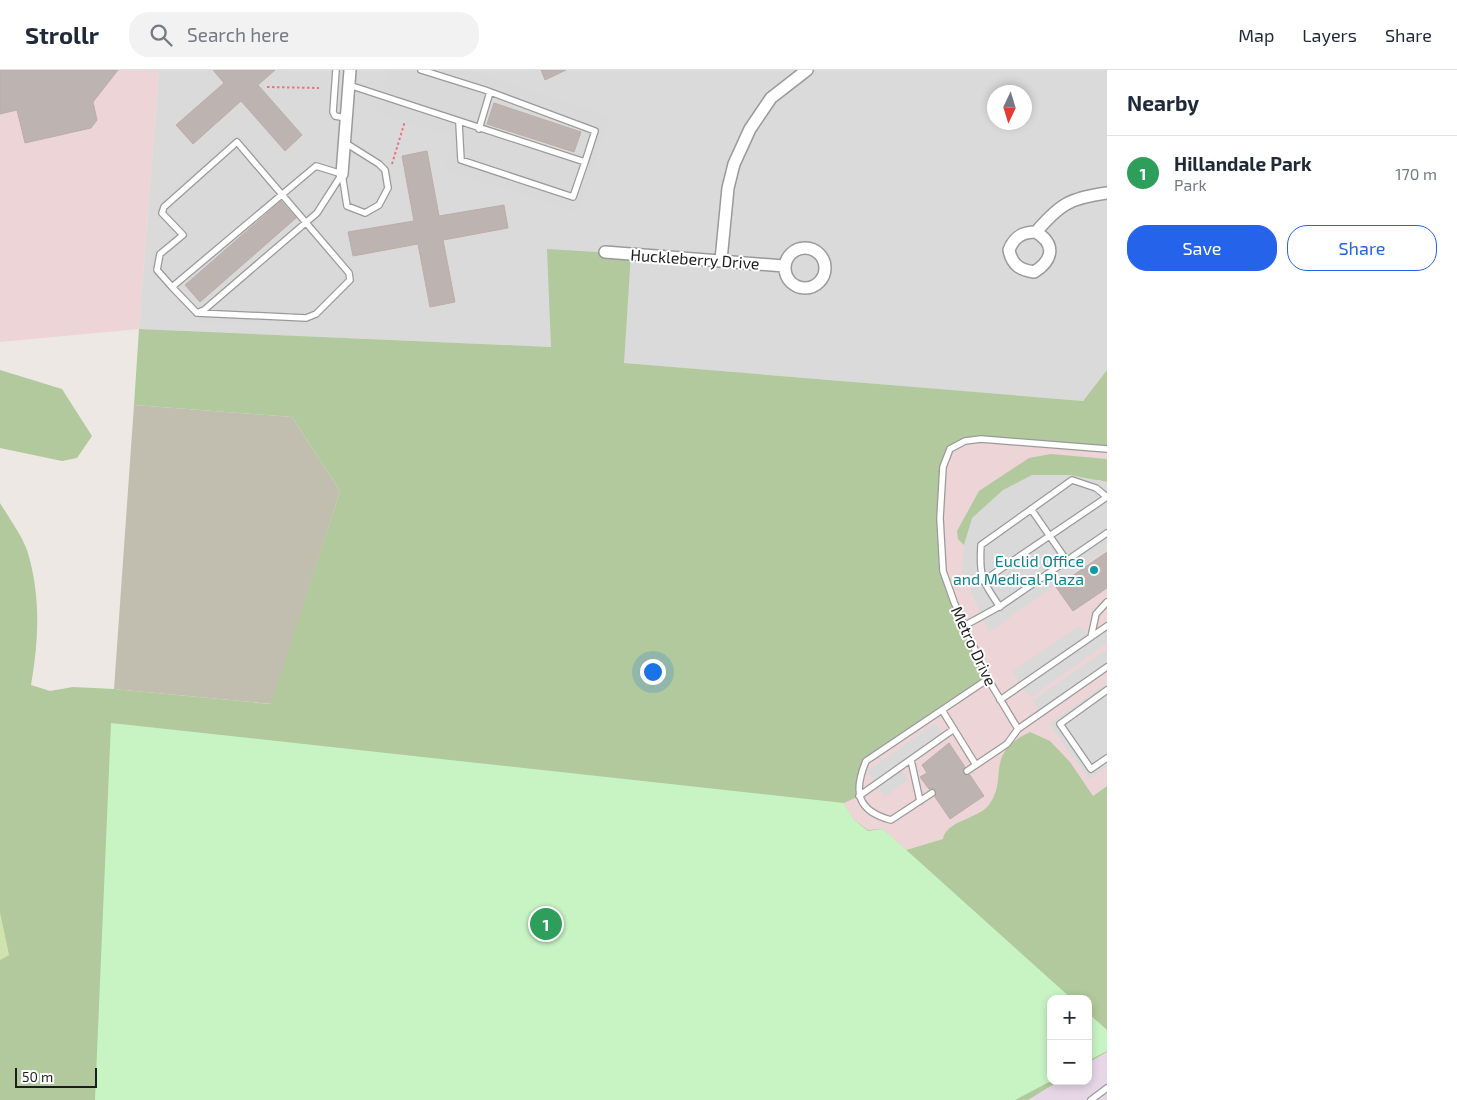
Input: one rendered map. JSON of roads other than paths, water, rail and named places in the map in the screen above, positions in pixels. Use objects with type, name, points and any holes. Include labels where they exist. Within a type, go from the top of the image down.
[{"type":"street","points":[[342,174],[350,70]]},
{"type":"street","points":[[721,260],[728,188],[734,164],[750,129],[771,98],[807,70]]},
{"type":"street","points":[[1036,232],[1054,210],[1085,196],[1107,193]]},
{"type":"street","name":"Huckleberry Drive","points":[[605,252],[784,266]]},
{"type":"lane","points":[[336,70],[333,112],[335,116],[346,118]]},
{"type":"lane","points":[[421,70],[490,92],[594,131],[573,197],[461,160],[459,123]]},
{"type":"lane","points":[[349,85],[459,123],[584,162]]},
{"type":"lane","points":[[479,129],[490,92]]},
{"type":"lane","points":[[237,142],[306,222],[349,273],[350,280],[316,314],[306,318],[197,313],[157,270],[160,254],[183,235],[162,213],[164,207],[237,142]]},
{"type":"lane","points":[[342,174],[348,206],[365,213],[379,205],[388,188],[385,170],[379,164],[344,142]]},
{"type":"lane","points":[[172,287],[316,166],[342,174]]},
{"type":"lane","points":[[197,313],[306,222],[328,199],[342,174]]},
{"type":"lane","name":"Metro Drive","points":[[1018,729],[988,679],[964,626],[944,571],[940,518],[943,467],[950,449],[965,441],[981,439],[1107,449]]},
{"type":"lane","points":[[983,581],[1107,497],[1096,488],[1072,480],[982,545],[980,568],[983,581],[1000,607]]},
{"type":"lane","points":[[1031,509],[1067,561]]},
{"type":"lane","points":[[964,626],[1000,607],[1107,533]]},
{"type":"lane","points":[[1091,637],[1096,614],[1107,602]]},
{"type":"lane","points":[[1000,700],[1107,626]]},
{"type":"lane","points":[[967,770],[1007,744],[1018,729],[1107,667]]},
{"type":"lane","points":[[932,794],[891,820],[873,815],[859,796],[859,779],[866,762],[988,679]]},
{"type":"lane","points":[[1107,690],[1060,724],[1091,769],[1107,758]]},
{"type":"lane","points":[[942,710],[976,765]]},
{"type":"lane","points":[[859,796],[954,729]]},
{"type":"lane","points":[[910,760],[920,801]]},
{"type":"lane","points":[[1091,1100],[1107,1088]]},
{"type":"place","name":"Euclid Office and Medical Plaza","points":[[1094,570]]},
{"type":"place","name":"Hillandale Park","points":[[546,924]]}]
